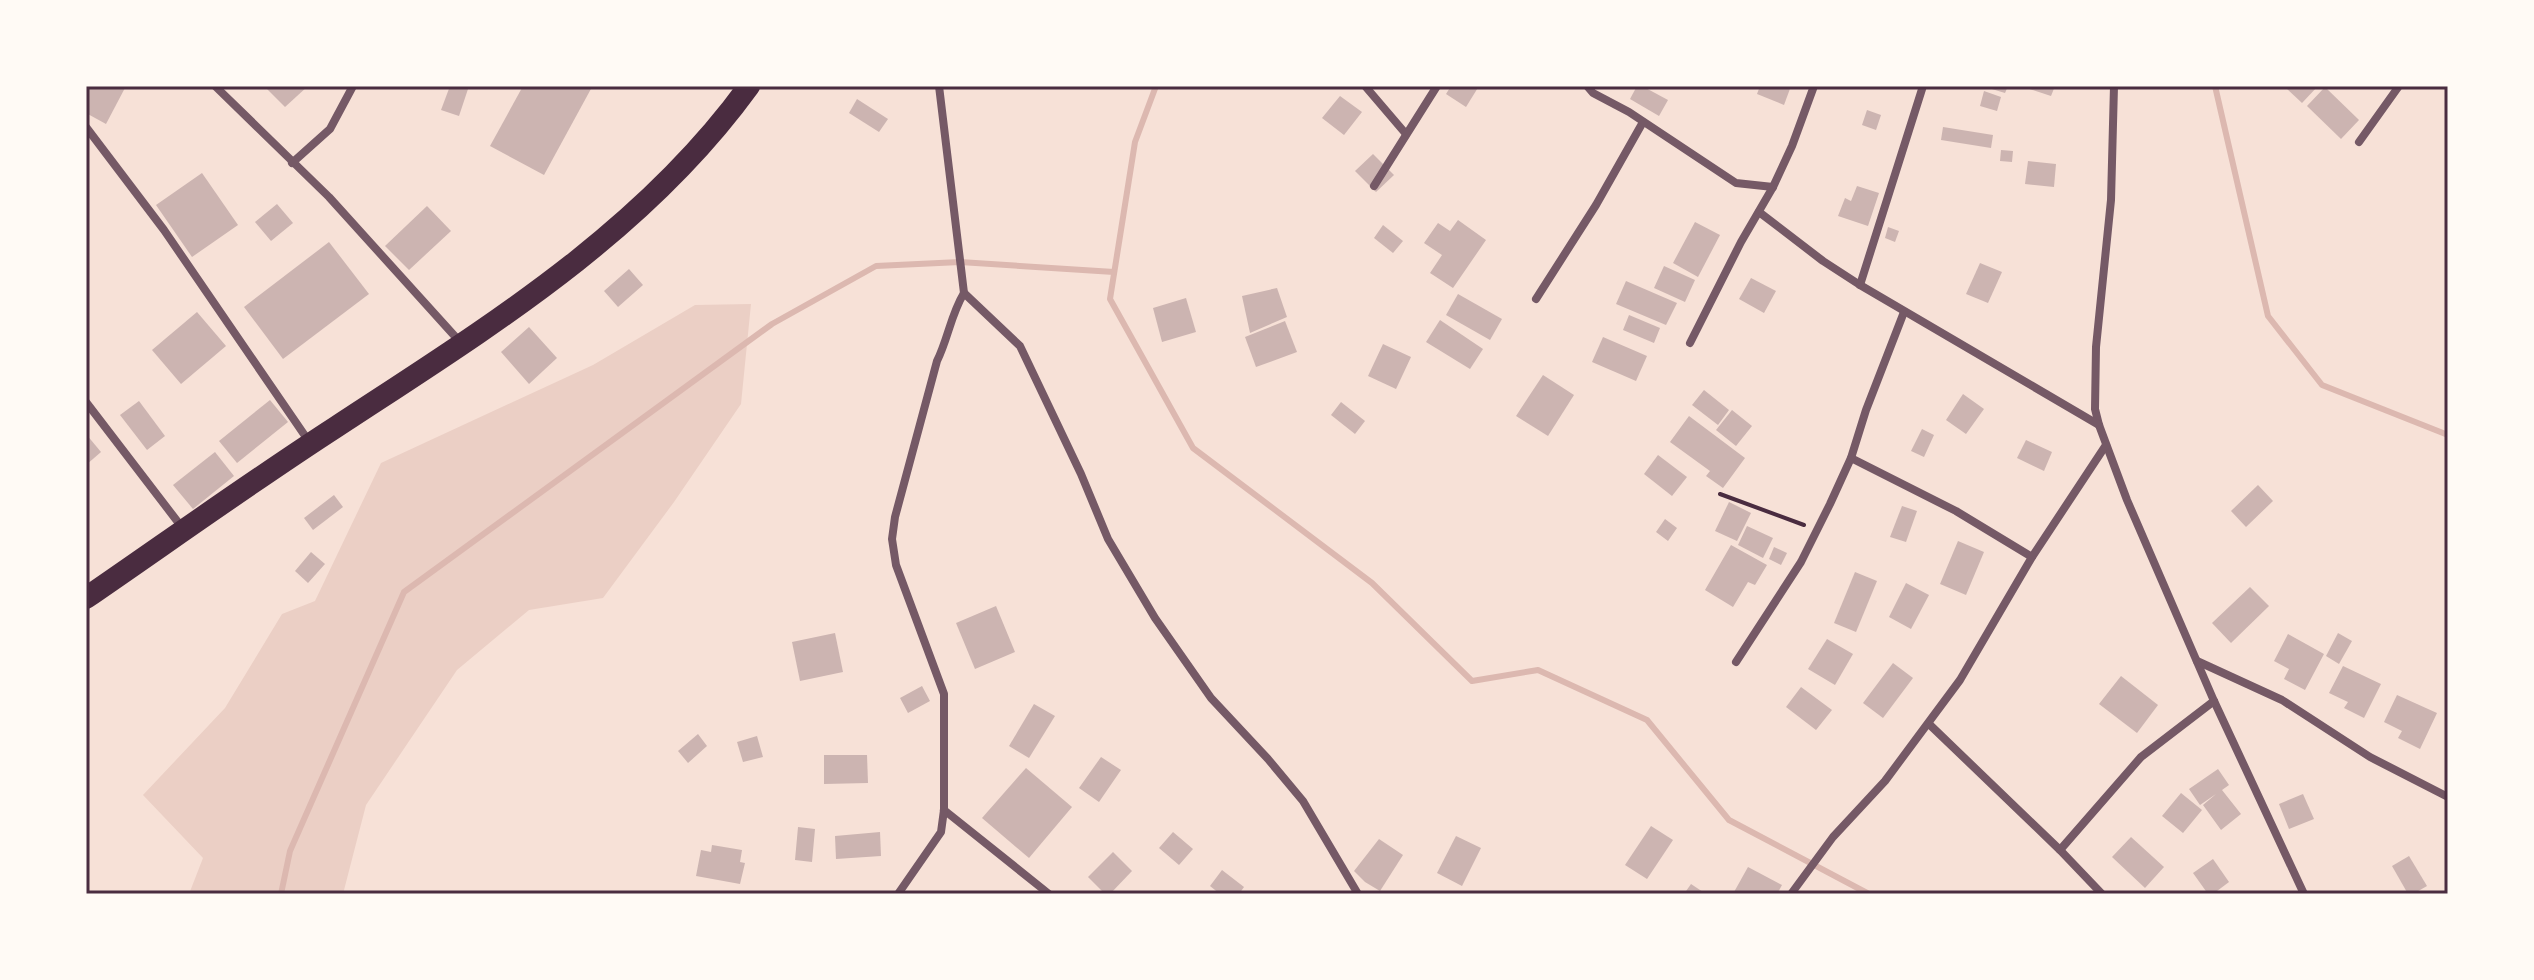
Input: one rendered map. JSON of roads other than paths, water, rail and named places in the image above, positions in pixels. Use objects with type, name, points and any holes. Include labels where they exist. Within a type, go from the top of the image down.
[{"type":"highway","points":[[86,598],[567,270],[678,168],[749,86]]},
{"type":"street","points":[[215,86],[360,230],[462,344]]},
{"type":"street","points":[[292,163],[330,129],[353,86]]},
{"type":"street","points":[[898,894],[938,840],[944,810],[944,694],[901,582],[892,539],[895,517],[937,361],[955,308],[964,293],[939,86]]},
{"type":"street","points":[[1365,86],[1406,134]]},
{"type":"street","points":[[1374,186],[1437,86]]},
{"type":"street","points":[[1587,86],[1593,93],[1736,183],[1773,187]]},
{"type":"street","points":[[1690,343],[1741,242],[1773,187],[1814,86]]},
{"type":"street","points":[[1860,285],[1923,86]]},
{"type":"street","points":[[2114,86],[2111,200],[2096,347],[2095,409],[2106,445],[2214,701],[2304,894]]},
{"type":"street","points":[[2359,142],[2399,86]]},
{"type":"street","points":[[1536,299],[1596,205],[1643,122]]},
{"type":"street","points":[[86,127],[164,230],[310,443]]},
{"type":"street","points":[[1759,212],[1860,285],[2099,425]]},
{"type":"street","points":[[964,293],[1020,346],[1081,474],[1113,550],[1155,618],[1211,698],[1303,801],[1358,894]]},
{"type":"street","points":[[1736,662],[1786,586],[1817,530],[1851,458],[1904,312]]},
{"type":"street","points":[[86,402],[185,530]]},
{"type":"street","points":[[1791,894],[1833,837],[1885,781],[1960,680],[2032,557],[2106,445]]},
{"type":"street","points":[[1851,458],[1956,511],[2032,557]]},
{"type":"street","points":[[2197,661],[2282,700],[2370,757],[2448,797]]},
{"type":"street","points":[[2060,850],[2141,757],[2214,701]]},
{"type":"street","points":[[1929,724],[2102,894]]},
{"type":"street","points":[[944,810],[1049,894]]},
{"type":"waterway","points":[[1156,86],[1135,142],[1110,299],[1193,448],[1372,583],[1472,681],[1538,670],[1647,720],[1729,820],[1869,894]]},
{"type":"waterway","points":[[2215,86],[2268,316],[2322,385],[2448,435]]},
{"type":"waterway","points":[[281,894],[290,851],[404,592],[772,324],[876,266],[960,262],[1114,272]]}]
